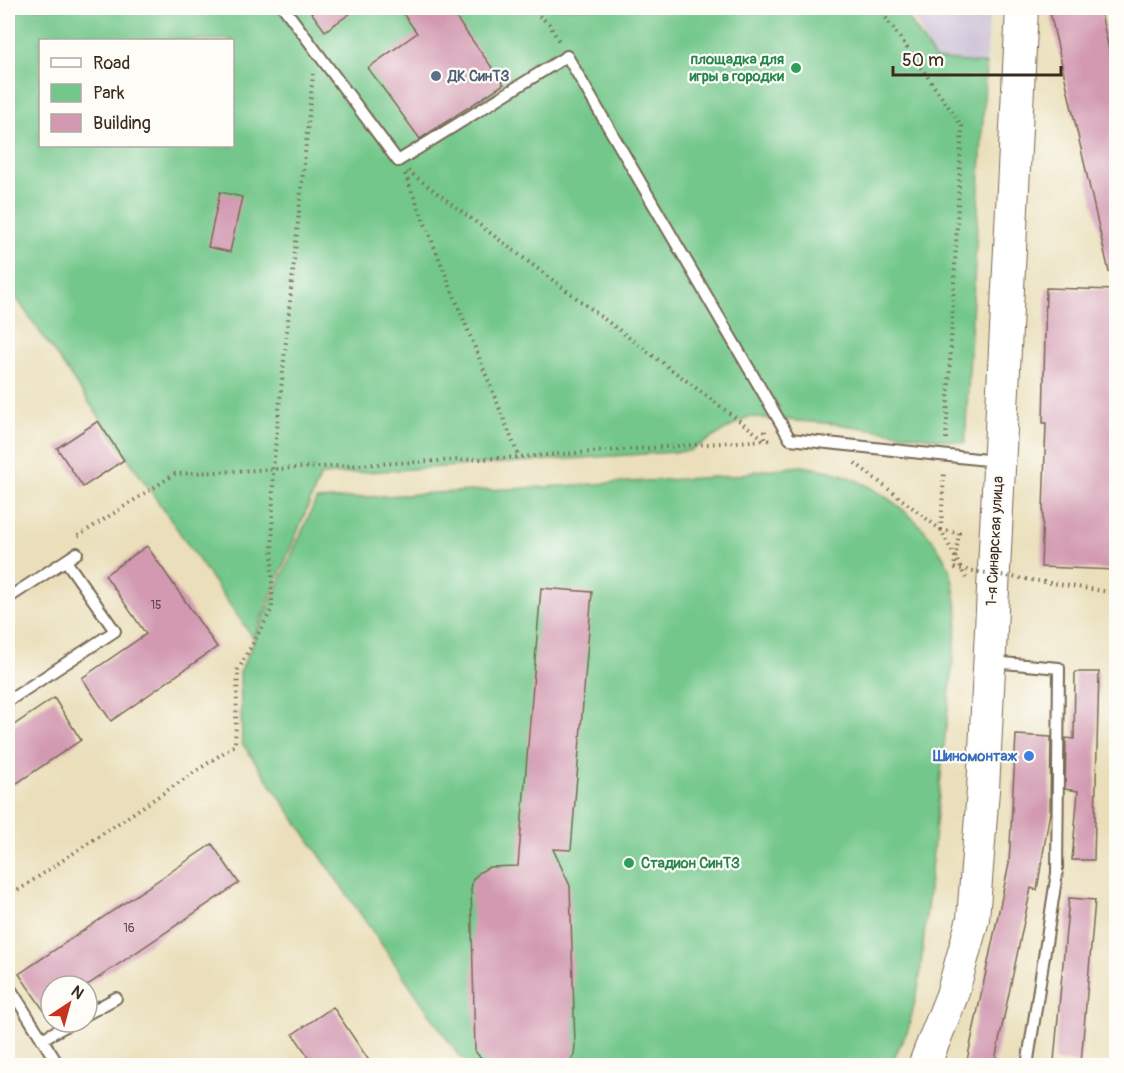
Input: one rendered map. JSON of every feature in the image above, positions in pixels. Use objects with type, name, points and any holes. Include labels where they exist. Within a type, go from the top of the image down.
[{"type":"street","name":"1-я Синарская улица","points":[[924,1065],[952,995],[973,920],[983,790],[1022,8]]},
{"type":"lane","points":[[284,8],[398,161],[567,56],[790,439],[999,462]]},
{"type":"lane","points":[[8,598],[77,554]]},
{"type":"lane","points":[[8,701],[115,631],[66,561]]},
{"type":"lane","points":[[989,662],[1059,668],[1057,873],[1027,1065]]},
{"type":"lane","points":[[8,985],[59,1065]]},
{"type":"lane","points":[[99,1007],[116,998]]},
{"type":"lane","points":[[42,1039],[51,1034]]},
{"type":"path","points":[[879,8],[962,126],[945,447]]},
{"type":"path","points":[[8,897],[235,745],[238,670],[272,609],[273,470],[313,73]]},
{"type":"path","points":[[519,457],[403,167],[765,440]]},
{"type":"path","points":[[69,542],[175,474],[519,457],[765,440],[776,442]]},
{"type":"path","points":[[854,462],[941,530],[971,588]]},
{"type":"path","points":[[941,530],[944,471]]},
{"type":"path","points":[[941,530],[959,533],[954,568],[1116,593]]},
{"type":"shaded area","points":[[909,8],[990,8],[986,64],[935,59]]},
{"type":"green space","points":[[8,8],[902,8],[935,59],[986,64],[965,443],[837,424],[748,417],[689,451],[321,475],[253,638],[8,286]]},
{"type":"green space","name":"Стадион СинТЗ","points":[[802,466],[822,469],[851,478],[885,497],[916,522],[929,536],[949,568],[958,613],[919,984],[908,1030],[891,1063],[889,1066],[620,1066],[615,1060],[587,1056],[576,1065],[471,1065],[459,1056],[242,743],[240,672],[316,500],[733,476]]},
{"type":"building","points":[[308,8],[358,8],[325,31]]},
{"type":"building","name":"ДК СинТЗ","points":[[399,8],[471,8],[456,18],[504,84],[420,139],[368,68],[417,33]]},
{"type":"building","points":[[1049,8],[1100,8],[1116,83],[1116,272],[1109,272]]},
{"type":"building","points":[[220,192],[242,197],[230,252],[208,247]]},
{"type":"building","points":[[1046,288],[1116,290],[1116,570],[1041,567],[1046,423],[1043,423]]},
{"type":"building","points":[[98,421],[124,460],[83,487],[57,448]]},
{"type":"building","points":[[147,546],[217,647],[111,721],[82,678],[146,634],[105,575]]},
{"type":"building","points":[[541,588],[592,592],[571,850],[553,849],[570,886],[574,1055],[567,1065],[486,1065],[475,1051],[471,889],[473,879],[489,867],[518,866]]},
{"type":"building","points":[[1075,672],[1099,672],[1094,860],[1072,860],[1078,791],[1065,789],[1066,738],[1074,739]]},
{"type":"building","points":[[54,698],[81,740],[8,789],[8,729]]},
{"type":"building","points":[[1016,735],[1051,737],[1050,812],[1037,890],[1031,888],[994,1065],[966,1065],[1009,864]]},
{"type":"building","points":[[212,844],[239,883],[99,977],[99,974],[39,974],[39,1003],[19,974]]},
{"type":"building","points":[[1069,898],[1095,900],[1081,1063],[1054,1061]]},
{"type":"building","points":[[333,1007],[372,1065],[314,1065],[293,1034]]},
{"type":"place","name":"площадка для игры в городки","points":[[796,68]]},
{"type":"place","name":"ДК СинТЗ","points":[[436,76]]},
{"type":"place","name":"Шиномонтаж","points":[[1029,756]]},
{"type":"place","name":"Стадион СинТЗ","points":[[629,863]]}]
